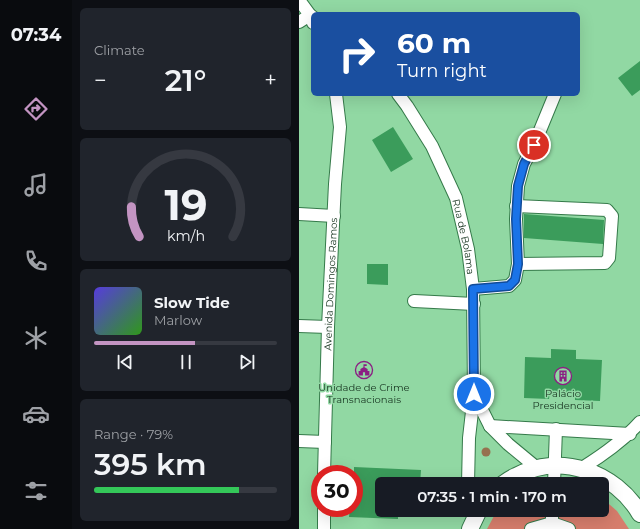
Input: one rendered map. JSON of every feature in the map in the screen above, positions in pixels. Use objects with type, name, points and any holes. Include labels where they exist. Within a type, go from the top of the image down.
[{"type":"main road","points":[[513,477],[537,468],[555,465],[582,468],[612,482],[625,493],[640,514]]},
{"type":"street","points":[[299,0],[311,17]]},
{"type":"street","points":[[299,22],[311,18]]},
{"type":"street","name":"Avenida Domingos Ramos","points":[[324,465],[328,327],[335,184],[340,127],[336,96]]},
{"type":"street","name":"Rua de Bolama","points":[[400,96],[432,146],[456,198],[468,249],[474,304],[474,394],[469,438],[468,477]]},
{"type":"street","points":[[473,289],[509,286],[515,280],[518,264],[516,206],[518,186],[524,164],[534,145],[554,96]]},
{"type":"street","points":[[516,206],[607,210],[612,216],[609,258],[605,263],[518,264]]},
{"type":"street","points":[[299,214],[334,216]]},
{"type":"street","points":[[414,301],[474,304]]},
{"type":"street","points":[[299,326],[328,327]]},
{"type":"street","name":"Rua de Bolama","points":[[474,394],[490,426],[508,444],[537,468]]},
{"type":"street","points":[[582,468],[617,445],[630,434],[640,422]]},
{"type":"street","points":[[490,426],[630,434]]},
{"type":"street","points":[[554,477],[557,429]]},
{"type":"street","points":[[299,441],[325,442]]},
{"type":"street","points":[[324,517],[324,529]]},
{"type":"street","points":[[551,517],[551,523]]},
{"type":"street","points":[[531,529],[551,523],[569,529]]},
{"type":"shaded area","points":[[609,504],[617,511],[629,529],[487,529],[493,517],[609,517]]},
{"type":"building","points":[[640,61],[640,90],[632,96],[618,78]]},
{"type":"building","points":[[393,127],[413,159],[391,172],[372,140]]},
{"type":"building","points":[[524,214],[604,220],[603,244],[524,238]]},
{"type":"building","points":[[367,264],[388,264],[388,285],[367,284]]},
{"type":"building","name":"Palácio Presidencial","points":[[551,349],[576,350],[576,359],[602,360],[600,401],[575,400],[575,393],[550,392],[549,399],[524,398],[525,357],[551,358]]},
{"type":"building","points":[[363,467],[421,470],[420,477],[375,477],[375,517],[398,517],[398,519],[349,517],[363,517]]},
{"type":"place","name":"Unidade de Crime Transnacionais","points":[[364,370]]},
{"type":"place","name":"Palácio Presidencial","points":[[563,376]]},
{"type":"route","points":[[474,394],[473,289],[509,286],[515,280],[518,264],[516,219],[518,186],[524,164],[534,145]]}]
